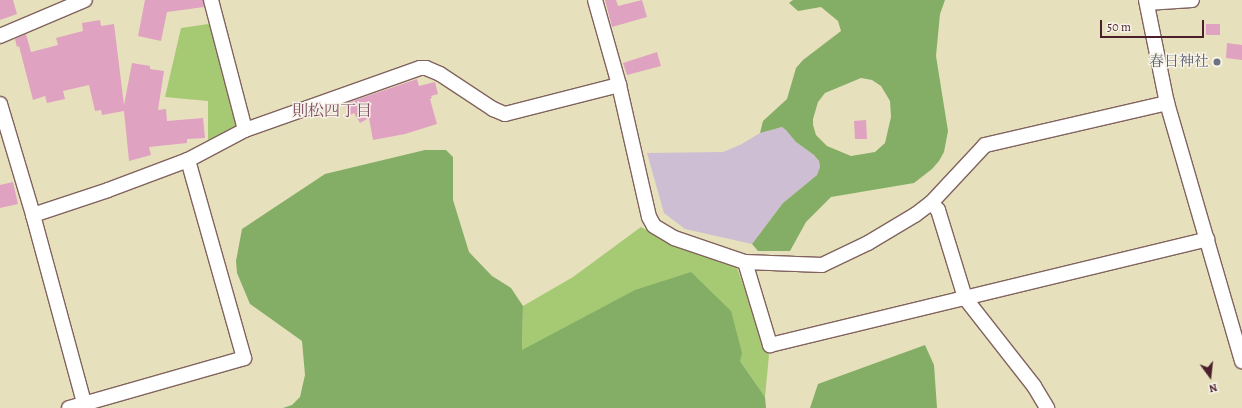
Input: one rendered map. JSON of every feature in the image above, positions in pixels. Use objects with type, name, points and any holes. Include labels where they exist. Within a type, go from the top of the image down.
[{"type":"street","points":[[0,36],[85,0]]},
{"type":"street","points":[[211,0],[245,130]]},
{"type":"street","points":[[595,0],[619,85],[648,212],[654,226],[681,240],[745,262],[822,265],[868,243],[915,215],[930,203],[985,145],[1167,103]]},
{"type":"street","points":[[1192,0],[1146,2],[1167,103],[1242,361]]},
{"type":"street","points":[[34,215],[108,190],[188,160],[245,130],[420,68],[426,68],[440,74],[493,109],[505,114],[619,85]]},
{"type":"street","points":[[0,104],[34,215],[84,403]]},
{"type":"street","points":[[69,408],[244,358],[188,160]]},
{"type":"street","points":[[930,203],[938,210],[965,298],[1034,386],[1047,408]]},
{"type":"street","points":[[745,262],[770,345],[1207,238]]},
{"type":"shaded area","points":[[782,127],[787,130],[796,142],[814,155],[819,161],[820,167],[817,175],[783,203],[752,244],[685,229],[664,213],[647,153],[723,152],[740,145],[760,133]]},
{"type":"green space","points":[[793,0],[945,0],[940,14],[936,56],[948,131],[944,152],[939,161],[932,169],[914,183],[831,197],[806,222],[790,251],[758,251],[752,244],[783,203],[817,175],[820,167],[819,161],[814,155],[796,142],[782,127],[760,133],[763,121],[787,99],[796,68],[803,60],[841,31],[838,21],[821,7],[798,11],[789,3]],"holes":[[[861,78],[872,80],[881,86],[890,101],[891,117],[885,143],[875,152],[851,156],[827,146],[816,135],[813,125],[813,119],[818,102],[825,93]]]},
{"type":"green space","points":[[215,23],[240,128],[208,140],[208,101],[165,97],[181,28]]},
{"type":"green space","points":[[425,150],[446,150],[453,157],[453,200],[469,252],[492,276],[511,288],[523,306],[522,350],[635,290],[691,272],[731,311],[742,353],[740,361],[765,397],[766,408],[283,408],[292,405],[300,397],[305,375],[302,341],[250,304],[237,273],[236,261],[242,229],[325,174]]},
{"type":"green space","points":[[641,227],[675,245],[737,268],[769,355],[765,397],[740,361],[522,350],[523,306],[573,277]]},
{"type":"green space","points":[[925,345],[934,365],[937,408],[810,408],[818,384]]},
{"type":"building","points":[[0,0],[13,0],[17,14],[0,20]]},
{"type":"building","points":[[145,0],[203,0],[204,7],[167,12],[161,41],[138,36]]},
{"type":"building","points":[[605,0],[616,0],[618,6],[642,0],[647,17],[612,27]]},
{"type":"building","points":[[100,20],[101,26],[114,24],[124,105],[132,63],[150,66],[150,69],[164,71],[158,110],[166,109],[167,121],[203,118],[205,138],[187,139],[187,143],[149,147],[151,155],[129,161],[124,111],[102,115],[101,110],[95,111],[89,85],[63,91],[65,99],[47,103],[45,96],[33,100],[19,46],[17,47],[15,39],[26,34],[31,52],[58,45],[56,38],[83,31],[82,23]]},
{"type":"building","points":[[1206,24],[1220,24],[1220,35],[1206,35]]},
{"type":"building","points":[[1227,43],[1242,45],[1242,60],[1226,58]]},
{"type":"building","points":[[657,52],[661,66],[627,75],[623,63]]},
{"type":"building","points":[[417,79],[419,86],[435,82],[438,94],[431,96],[432,98],[430,99],[437,124],[405,134],[373,140],[369,118],[360,123],[354,113],[350,115],[344,104]]},
{"type":"building","points":[[866,120],[867,139],[855,139],[854,121]]},
{"type":"building","points":[[13,182],[18,204],[0,208],[0,185]]},
{"type":"place","name":"春日神社","points":[[1217,62]]},
{"type":"district","name":"則松四丁目","points":[[332,111]]}]
